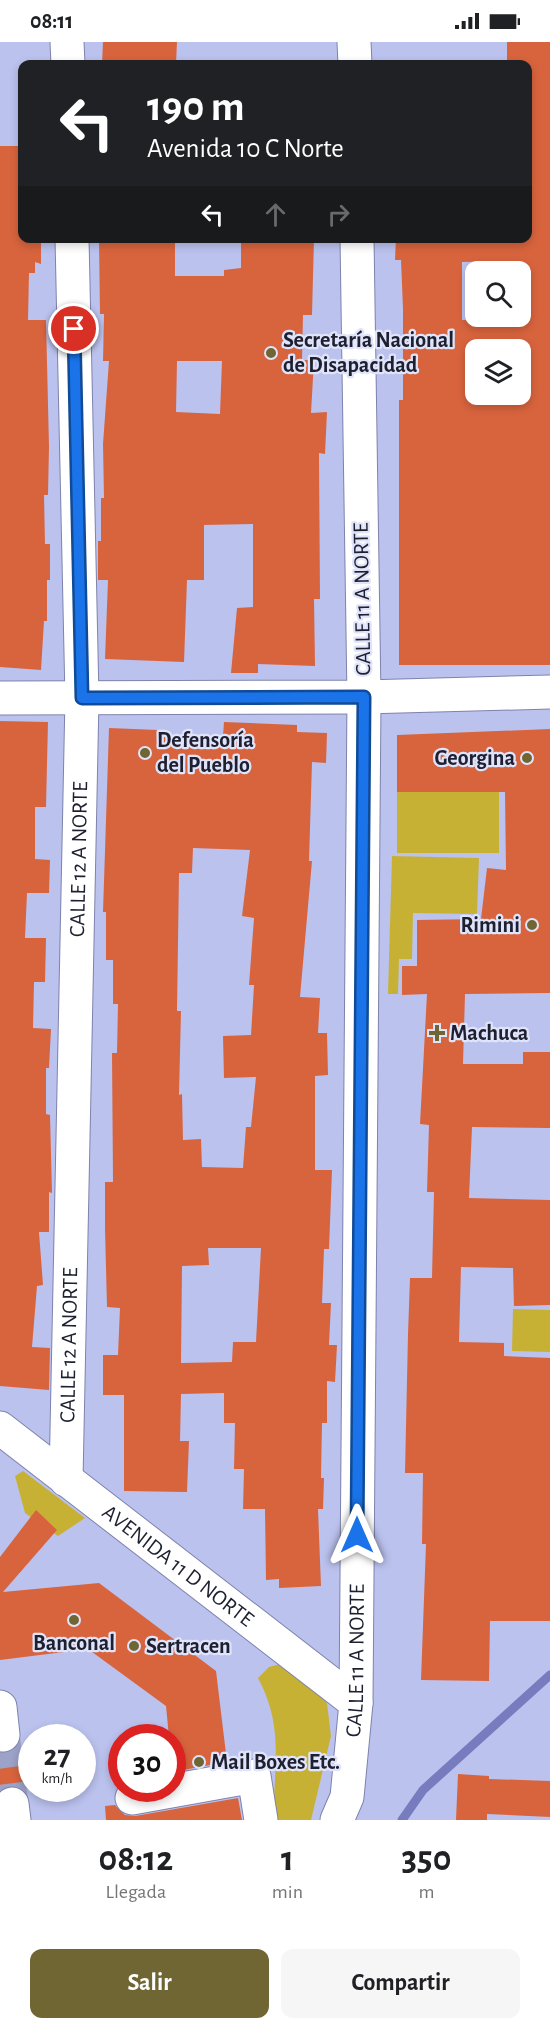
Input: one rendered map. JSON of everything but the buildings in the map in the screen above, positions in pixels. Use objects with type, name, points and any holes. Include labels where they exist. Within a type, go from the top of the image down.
[{"type":"street","points":[[67,42],[68,60]]},
{"type":"street","points":[[354,42],[355,60]]},
{"type":"street","name":"CALLE 12 A NORTE","points":[[66,1480],[82,698],[72,243]]},
{"type":"street","name":"CALLE 11 A NORTE","points":[[337,1820],[347,1797],[356,1702],[364,697],[357,243]]},
{"type":"street","points":[[0,698],[364,697],[550,692]]},
{"type":"street","name":"AVENIDA 11 D NORTE","points":[[0,1428],[356,1702]]},
{"type":"street","points":[[186,1788],[255,1776],[261,1820]]},
{"type":"shaded area","points":[[397,792],[499,792],[499,853],[397,853]]},
{"type":"shaded area","points":[[392,856],[479,858],[477,914],[413,913],[412,959],[399,959],[398,994],[388,994]]},
{"type":"shaded area","points":[[513,1309],[550,1310],[550,1352],[512,1351]]},
{"type":"shaded area","points":[[23,1471],[85,1518],[58,1536],[25,1513],[15,1476]]},
{"type":"shaded area","points":[[284,1663],[327,1703],[331,1736],[311,1820],[274,1820],[275,1731],[272,1714],[258,1678],[269,1667]]},
{"type":"waterway","points":[[402,1820],[423,1790],[550,1675]]},
{"type":"tunnel","points":[[3,1735],[12,1804]]},
{"type":"place","name":"Secretaría Nacional de Disapacidad","points":[[271,353]]},
{"type":"place","name":"Defensoría del Pueblo","points":[[145,753]]},
{"type":"place","name":"Georgina","points":[[527,758]]},
{"type":"place","name":"Rimini","points":[[532,925]]},
{"type":"place","name":"Machuca","points":[[437,1033]]},
{"type":"place","name":"Banconal","points":[[74,1620]]},
{"type":"place","name":"Sertracen","points":[[134,1646]]},
{"type":"place","name":"Mail Boxes Etc.","points":[[199,1762]]},
{"type":"route","points":[[74,329],[82,698],[364,697],[357,1535]]}]
